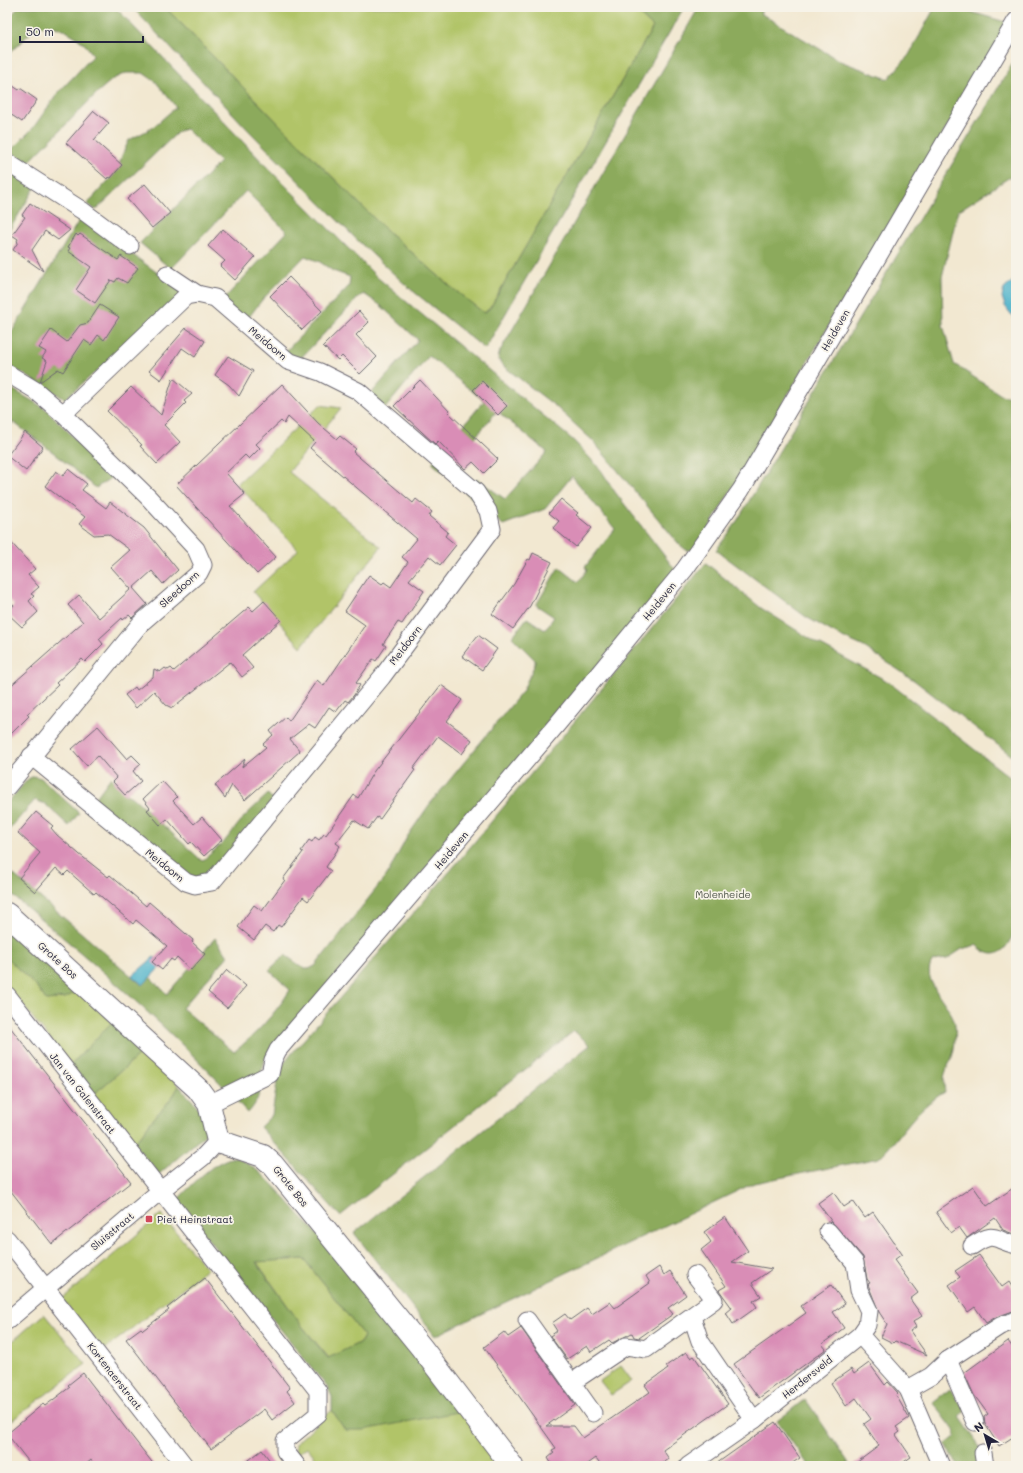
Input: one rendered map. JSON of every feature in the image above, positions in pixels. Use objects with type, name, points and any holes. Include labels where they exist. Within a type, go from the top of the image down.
[{"type":"street","name":"Heideven","points":[[209,1104],[270,1074],[273,1060],[278,1050],[559,722],[685,570],[741,490],[1016,21]]},
{"type":"street","points":[[7,164],[83,210],[130,246]]},
{"type":"street","name":"Meidoorn","points":[[31,756],[186,882],[195,885],[212,882],[382,677],[492,529],[488,511],[476,492],[358,391],[320,372],[288,361],[215,298],[196,294],[167,274]]},
{"type":"street","points":[[63,414],[186,296],[196,294]]},
{"type":"street","name":"Sleedoorn","points":[[7,373],[35,390],[63,414],[148,497],[196,549],[203,566],[199,573],[141,623],[7,787]]},
{"type":"street","name":"Grote Bos","points":[[7,914],[198,1089],[209,1104],[218,1141],[262,1156],[273,1164],[421,1348],[512,1466]]},
{"type":"street","name":"Jan van Galenstraat","points":[[7,995],[160,1191]]},
{"type":"street","name":"Sluisstraat","points":[[7,1321],[45,1287],[203,1157],[218,1141]]},
{"type":"street","points":[[160,1191],[318,1391],[318,1414],[285,1441],[285,1451],[297,1466]]},
{"type":"street","name":"Herdersveld","points":[[688,1466],[754,1420],[860,1335],[867,1326],[869,1311],[859,1290],[855,1262],[828,1231]]},
{"type":"street","points":[[972,1246],[985,1237],[994,1236],[1016,1245]]},
{"type":"street","name":"Kortenaerstraat","points":[[7,1239],[185,1466]]},
{"type":"street","points":[[572,1383],[626,1346],[646,1349],[714,1300],[695,1275]]},
{"type":"street","points":[[692,1317],[700,1342],[754,1420]]},
{"type":"street","points":[[527,1320],[593,1413]]},
{"type":"street","points":[[908,1389],[931,1376],[948,1360],[1000,1326],[1016,1320]]},
{"type":"street","points":[[860,1335],[908,1389],[938,1456],[940,1466]]},
{"type":"street","points":[[948,1360],[975,1422]]},
{"type":"green space","points":[[19,7],[115,7],[264,164],[378,278],[574,441],[601,470],[615,492],[677,572],[265,1060],[262,1068],[257,1100],[248,1113],[162,1025],[70,943],[7,891],[7,869],[142,985],[150,977],[167,994],[215,938],[228,956],[182,1008],[234,1052],[264,1024],[290,990],[269,970],[285,955],[302,967],[309,969],[315,966],[387,875],[407,837],[429,805],[522,692],[535,664],[535,660],[512,637],[527,618],[545,630],[554,617],[536,605],[559,567],[578,582],[587,570],[585,567],[615,529],[572,476],[545,509],[503,525],[464,491],[477,479],[505,499],[547,452],[497,411],[445,474],[432,463],[484,401],[429,356],[377,418],[361,405],[418,340],[380,305],[364,294],[360,296],[296,363],[284,353],[349,286],[350,277],[333,271],[320,262],[305,256],[262,300],[246,321],[222,301],[287,232],[246,191],[171,269],[140,243],[220,162],[186,129],[179,131],[96,210],[87,204],[117,171],[129,140],[152,128],[176,107],[156,82],[143,73],[126,73],[113,79],[99,91],[28,163],[10,151],[33,128],[58,93],[93,56],[90,50],[77,38],[70,33],[53,26],[45,26],[34,30],[7,55],[7,19]]},
{"type":"green space","points":[[132,7],[165,7],[281,126],[383,227],[451,287],[484,313],[490,308],[653,27],[632,7],[680,7],[683,9],[485,349],[408,287],[357,240],[252,134]]},
{"type":"green space","points":[[165,7],[632,7],[653,27],[490,308],[484,314],[383,227],[281,126]]},
{"type":"green space","points":[[699,7],[764,7],[760,13],[840,61],[888,79],[909,55],[935,7],[954,7],[1009,23],[695,551],[686,550],[679,544],[592,440],[555,406],[502,365],[498,358],[500,351]]},
{"type":"green space","points":[[1016,58],[1016,173],[958,211],[942,277],[943,325],[954,364],[1001,395],[1016,398],[1016,759],[915,681],[864,647],[838,635],[806,617],[716,550],[734,526]]},
{"type":"green space","points":[[10,172],[36,186],[7,234],[7,177]]},
{"type":"green space","points":[[81,217],[185,293],[65,399],[7,364],[7,333],[13,330]]},
{"type":"green space","points":[[7,386],[46,409],[112,477],[96,488],[54,453],[13,422],[7,430]]},
{"type":"green space","points":[[320,405],[341,408],[289,472],[381,547],[301,647],[253,592],[298,550],[237,484]]},
{"type":"green space","name":"Molenheide","points":[[706,563],[761,608],[817,643],[887,681],[1016,782],[1015,931],[1008,945],[999,953],[989,953],[976,945],[962,949],[947,959],[933,961],[930,968],[932,983],[951,1013],[955,1028],[953,1053],[944,1076],[945,1092],[934,1099],[917,1114],[879,1158],[754,1183],[435,1336],[354,1233],[590,1045],[574,1031],[340,1216],[260,1127],[272,1115],[278,1076],[281,1067],[457,863]]},
{"type":"green space","points":[[34,776],[41,778],[79,813],[69,826],[45,804],[35,800],[7,832],[7,803],[28,779]]},
{"type":"green space","points":[[111,777],[124,793],[134,798],[202,861],[224,842],[244,817],[268,794],[278,806],[227,873],[186,881],[94,800]]},
{"type":"green space","points":[[7,929],[78,991],[65,998],[46,1000],[36,986],[7,958]]},
{"type":"green space","points":[[7,958],[36,986],[46,1000],[65,998],[78,991],[112,1022],[71,1065],[7,986]]},
{"type":"green space","points":[[112,1022],[144,1051],[94,1094],[71,1065]]},
{"type":"green space","points":[[144,1051],[179,1086],[169,1101],[133,1143],[94,1094]]},
{"type":"green space","points":[[179,1086],[210,1120],[207,1133],[159,1174],[133,1143],[169,1101]]},
{"type":"green space","points":[[235,1157],[244,1161],[253,1167],[277,1189],[362,1285],[462,1411],[364,1430],[345,1430],[332,1410],[332,1397],[328,1388],[179,1203],[178,1199],[197,1180],[219,1163]],"holes":[[[304,1259],[364,1336],[361,1342],[328,1358],[302,1326],[256,1262]]]},
{"type":"green space","points":[[161,1214],[207,1269],[103,1351],[62,1299]]},
{"type":"green space","points":[[304,1259],[364,1336],[361,1342],[329,1358],[302,1326],[256,1261]]},
{"type":"green space","points":[[44,1314],[86,1364],[7,1424],[7,1346]]},
{"type":"green space","points":[[621,1366],[632,1381],[611,1395],[600,1381]]},
{"type":"green space","points":[[950,1389],[965,1410],[960,1417],[981,1448],[980,1466],[959,1466],[945,1445],[956,1436],[954,1430],[933,1402]]},
{"type":"green space","points":[[805,1399],[851,1466],[809,1466],[777,1421]]},
{"type":"green space","points":[[332,1410],[345,1430],[462,1411],[504,1466],[322,1466],[307,1447],[296,1454],[295,1444]]},
{"type":"water","points":[[1016,267],[1016,321],[1005,306],[1002,297],[1004,289],[1013,281]]},
{"type":"water","points":[[154,957],[163,964],[143,985],[132,976]]},
{"type":"building","points":[[7,82],[19,90],[20,88],[37,100],[22,122],[7,112]]},
{"type":"building","points":[[94,111],[109,123],[94,140],[122,165],[111,178],[108,177],[107,179],[66,143]]},
{"type":"building","points":[[145,184],[170,213],[152,228],[127,199]]},
{"type":"building","points":[[30,203],[70,230],[58,240],[45,231],[32,250],[43,271],[13,250],[18,242],[18,239],[12,235],[25,217],[22,215]]},
{"type":"building","points":[[223,229],[255,257],[235,280],[220,266],[225,261],[208,246]]},
{"type":"building","points":[[76,234],[78,236],[80,234],[118,260],[121,256],[138,268],[127,283],[118,278],[115,282],[111,280],[95,303],[76,290],[91,267],[68,251],[70,248],[68,247]]},
{"type":"building","points":[[289,277],[322,311],[302,330],[270,296]]},
{"type":"building","points":[[100,305],[119,317],[104,340],[98,335],[91,345],[84,340],[63,372],[58,369],[40,382],[47,361],[42,358],[46,352],[39,348],[51,330],[67,342],[80,325],[88,323]]},
{"type":"building","points":[[359,311],[369,322],[356,335],[377,357],[360,374],[342,356],[338,360],[323,346]]},
{"type":"building","points":[[186,328],[205,341],[195,357],[182,348],[161,380],[149,371]]},
{"type":"building","points":[[228,356],[253,371],[239,396],[229,385],[215,375]]},
{"type":"building","points":[[173,378],[192,394],[184,401],[186,403],[164,425],[180,442],[157,464],[140,446],[142,445],[107,411],[131,387],[161,415]]},
{"type":"building","points":[[420,380],[450,412],[449,413],[498,459],[484,473],[473,462],[465,469],[438,441],[435,444],[394,406]]},
{"type":"building","points":[[482,381],[507,406],[498,415],[473,390]]},
{"type":"building","points":[[282,384],[318,423],[337,439],[340,436],[356,449],[353,452],[413,503],[416,499],[432,512],[429,516],[448,532],[445,536],[456,545],[440,565],[429,556],[409,580],[424,591],[402,624],[398,622],[383,644],[386,646],[376,661],[373,659],[356,683],[360,685],[348,702],[345,700],[336,712],[329,707],[315,728],[309,724],[290,739],[300,751],[245,800],[232,785],[225,798],[215,785],[245,759],[242,767],[266,747],[263,744],[273,735],[270,731],[286,717],[289,721],[317,680],[324,686],[365,625],[345,611],[369,575],[382,584],[384,582],[391,587],[408,562],[402,557],[417,539],[310,448],[315,442],[288,417],[284,424],[281,421],[256,444],[260,448],[249,459],[245,455],[226,473],[245,494],[230,506],[276,557],[257,574],[176,485]]},
{"type":"building","points":[[25,432],[43,447],[26,471],[7,456]]},
{"type":"building","points":[[68,469],[87,484],[82,490],[106,508],[110,502],[144,528],[178,570],[163,584],[152,571],[133,588],[147,604],[132,618],[129,615],[123,620],[122,618],[99,639],[103,644],[85,662],[82,659],[56,683],[58,685],[27,714],[29,716],[7,738],[7,689],[83,622],[68,605],[79,595],[99,618],[131,589],[111,567],[130,550],[108,534],[94,535],[79,524],[85,517],[45,486],[56,471],[63,476]]},
{"type":"building","points":[[561,499],[578,513],[576,515],[592,528],[576,547],[553,528],[559,521],[549,513]]},
{"type":"building","points":[[7,538],[35,569],[28,575],[39,587],[31,594],[34,596],[29,601],[38,612],[22,627],[7,613],[14,605],[7,598]]},
{"type":"building","points":[[533,553],[552,562],[530,606],[513,629],[492,614],[514,584]]},
{"type":"building","points":[[264,601],[281,620],[242,655],[253,668],[242,677],[230,662],[172,708],[166,705],[154,691],[136,708],[125,695],[135,687],[137,690],[153,677],[154,669],[160,672],[165,668],[168,670],[171,668],[174,671],[249,607],[253,611]]},
{"type":"building","points":[[478,635],[497,649],[482,670],[462,656]]},
{"type":"building","points":[[441,685],[462,700],[447,721],[472,740],[462,754],[438,736],[413,769],[415,770],[380,819],[377,817],[368,829],[354,820],[336,843],[340,846],[326,867],[331,871],[308,901],[303,897],[281,927],[278,925],[273,932],[265,926],[254,940],[238,927],[254,905],[262,911],[285,880],[283,879],[303,852],[301,851],[309,840],[312,842],[315,837],[319,840],[324,834],[326,835],[354,795],[358,798],[374,771]]},
{"type":"building","points":[[98,726],[127,759],[132,755],[141,764],[133,771],[141,781],[125,795],[113,782],[117,778],[98,756],[87,766],[72,749]]},
{"type":"building","points":[[162,781],[177,797],[173,801],[194,824],[202,817],[222,840],[204,856],[191,842],[189,844],[167,819],[160,825],[147,810],[150,808],[143,799]]},
{"type":"building","points":[[36,812],[53,826],[51,828],[57,835],[79,854],[108,877],[110,875],[146,906],[149,902],[193,940],[192,942],[205,954],[191,970],[177,957],[174,961],[171,959],[162,970],[152,962],[167,946],[136,920],[133,924],[96,892],[94,894],[68,871],[64,875],[56,868],[35,892],[19,878],[40,853],[18,833]]},
{"type":"building","points":[[227,970],[246,986],[227,1008],[208,992]]},
{"type":"building","points":[[7,1023],[131,1182],[52,1244],[7,1186]]},
{"type":"building","points":[[973,1186],[987,1206],[1016,1186],[1016,1235],[1003,1230],[995,1218],[967,1238],[959,1227],[951,1233],[936,1212]]},
{"type":"building","points":[[833,1192],[844,1207],[853,1201],[865,1218],[873,1212],[902,1254],[894,1260],[918,1293],[910,1299],[922,1316],[913,1322],[916,1327],[910,1331],[927,1355],[895,1341],[893,1343],[881,1337],[887,1324],[879,1312],[869,1287],[868,1284],[870,1283],[867,1279],[863,1257],[832,1222],[818,1203]]},
{"type":"building","points":[[725,1217],[748,1251],[732,1262],[772,1269],[752,1283],[761,1296],[753,1301],[757,1307],[733,1324],[726,1313],[732,1308],[719,1290],[726,1286],[701,1250],[711,1242],[704,1232]]},
{"type":"building","points":[[979,1255],[1002,1287],[1009,1282],[1016,1293],[1016,1310],[996,1317],[986,1323],[975,1307],[968,1312],[949,1285],[960,1277],[955,1271]]},
{"type":"building","points":[[659,1267],[664,1275],[670,1271],[686,1295],[668,1308],[673,1314],[639,1338],[634,1337],[632,1333],[612,1343],[609,1340],[591,1352],[587,1346],[567,1359],[550,1336],[557,1331],[552,1323],[565,1314],[570,1320],[587,1308],[592,1314],[610,1302],[615,1308],[650,1283],[646,1276]]},
{"type":"building","points":[[205,1278],[290,1388],[287,1391],[295,1402],[272,1420],[264,1409],[211,1449],[126,1339],[141,1328],[143,1330],[169,1310],[167,1308]]},
{"type":"building","points":[[831,1285],[845,1304],[833,1312],[844,1328],[822,1344],[826,1349],[759,1398],[734,1364],[806,1313],[801,1306]]},
{"type":"building","points":[[521,1328],[575,1405],[546,1426],[574,1426],[583,1438],[650,1392],[645,1385],[668,1369],[666,1366],[686,1352],[691,1358],[694,1356],[728,1404],[663,1450],[669,1459],[659,1466],[602,1466],[596,1458],[585,1466],[553,1466],[548,1458],[554,1453],[552,1450],[556,1448],[484,1347],[504,1332],[508,1337]]},
{"type":"building","points":[[1008,1341],[1016,1352],[1016,1435],[999,1446],[985,1424],[984,1417],[988,1414],[974,1395],[964,1373]]},
{"type":"building","points":[[869,1363],[885,1385],[888,1382],[898,1393],[896,1395],[909,1418],[896,1427],[900,1432],[896,1435],[911,1457],[898,1466],[852,1466],[879,1446],[864,1424],[871,1419],[856,1398],[846,1406],[831,1383],[851,1369],[854,1374]]},
{"type":"building","points":[[83,1373],[155,1466],[96,1466],[91,1460],[84,1466],[32,1466],[7,1434],[43,1404],[45,1406],[70,1387],[68,1385]]},
{"type":"building","points":[[775,1422],[800,1458],[788,1466],[713,1466]]},
{"type":"building","points":[[262,1450],[274,1466],[241,1466]]},
{"type":"place","name":"Piet Heinstraat","points":[[149,1219]]}]
